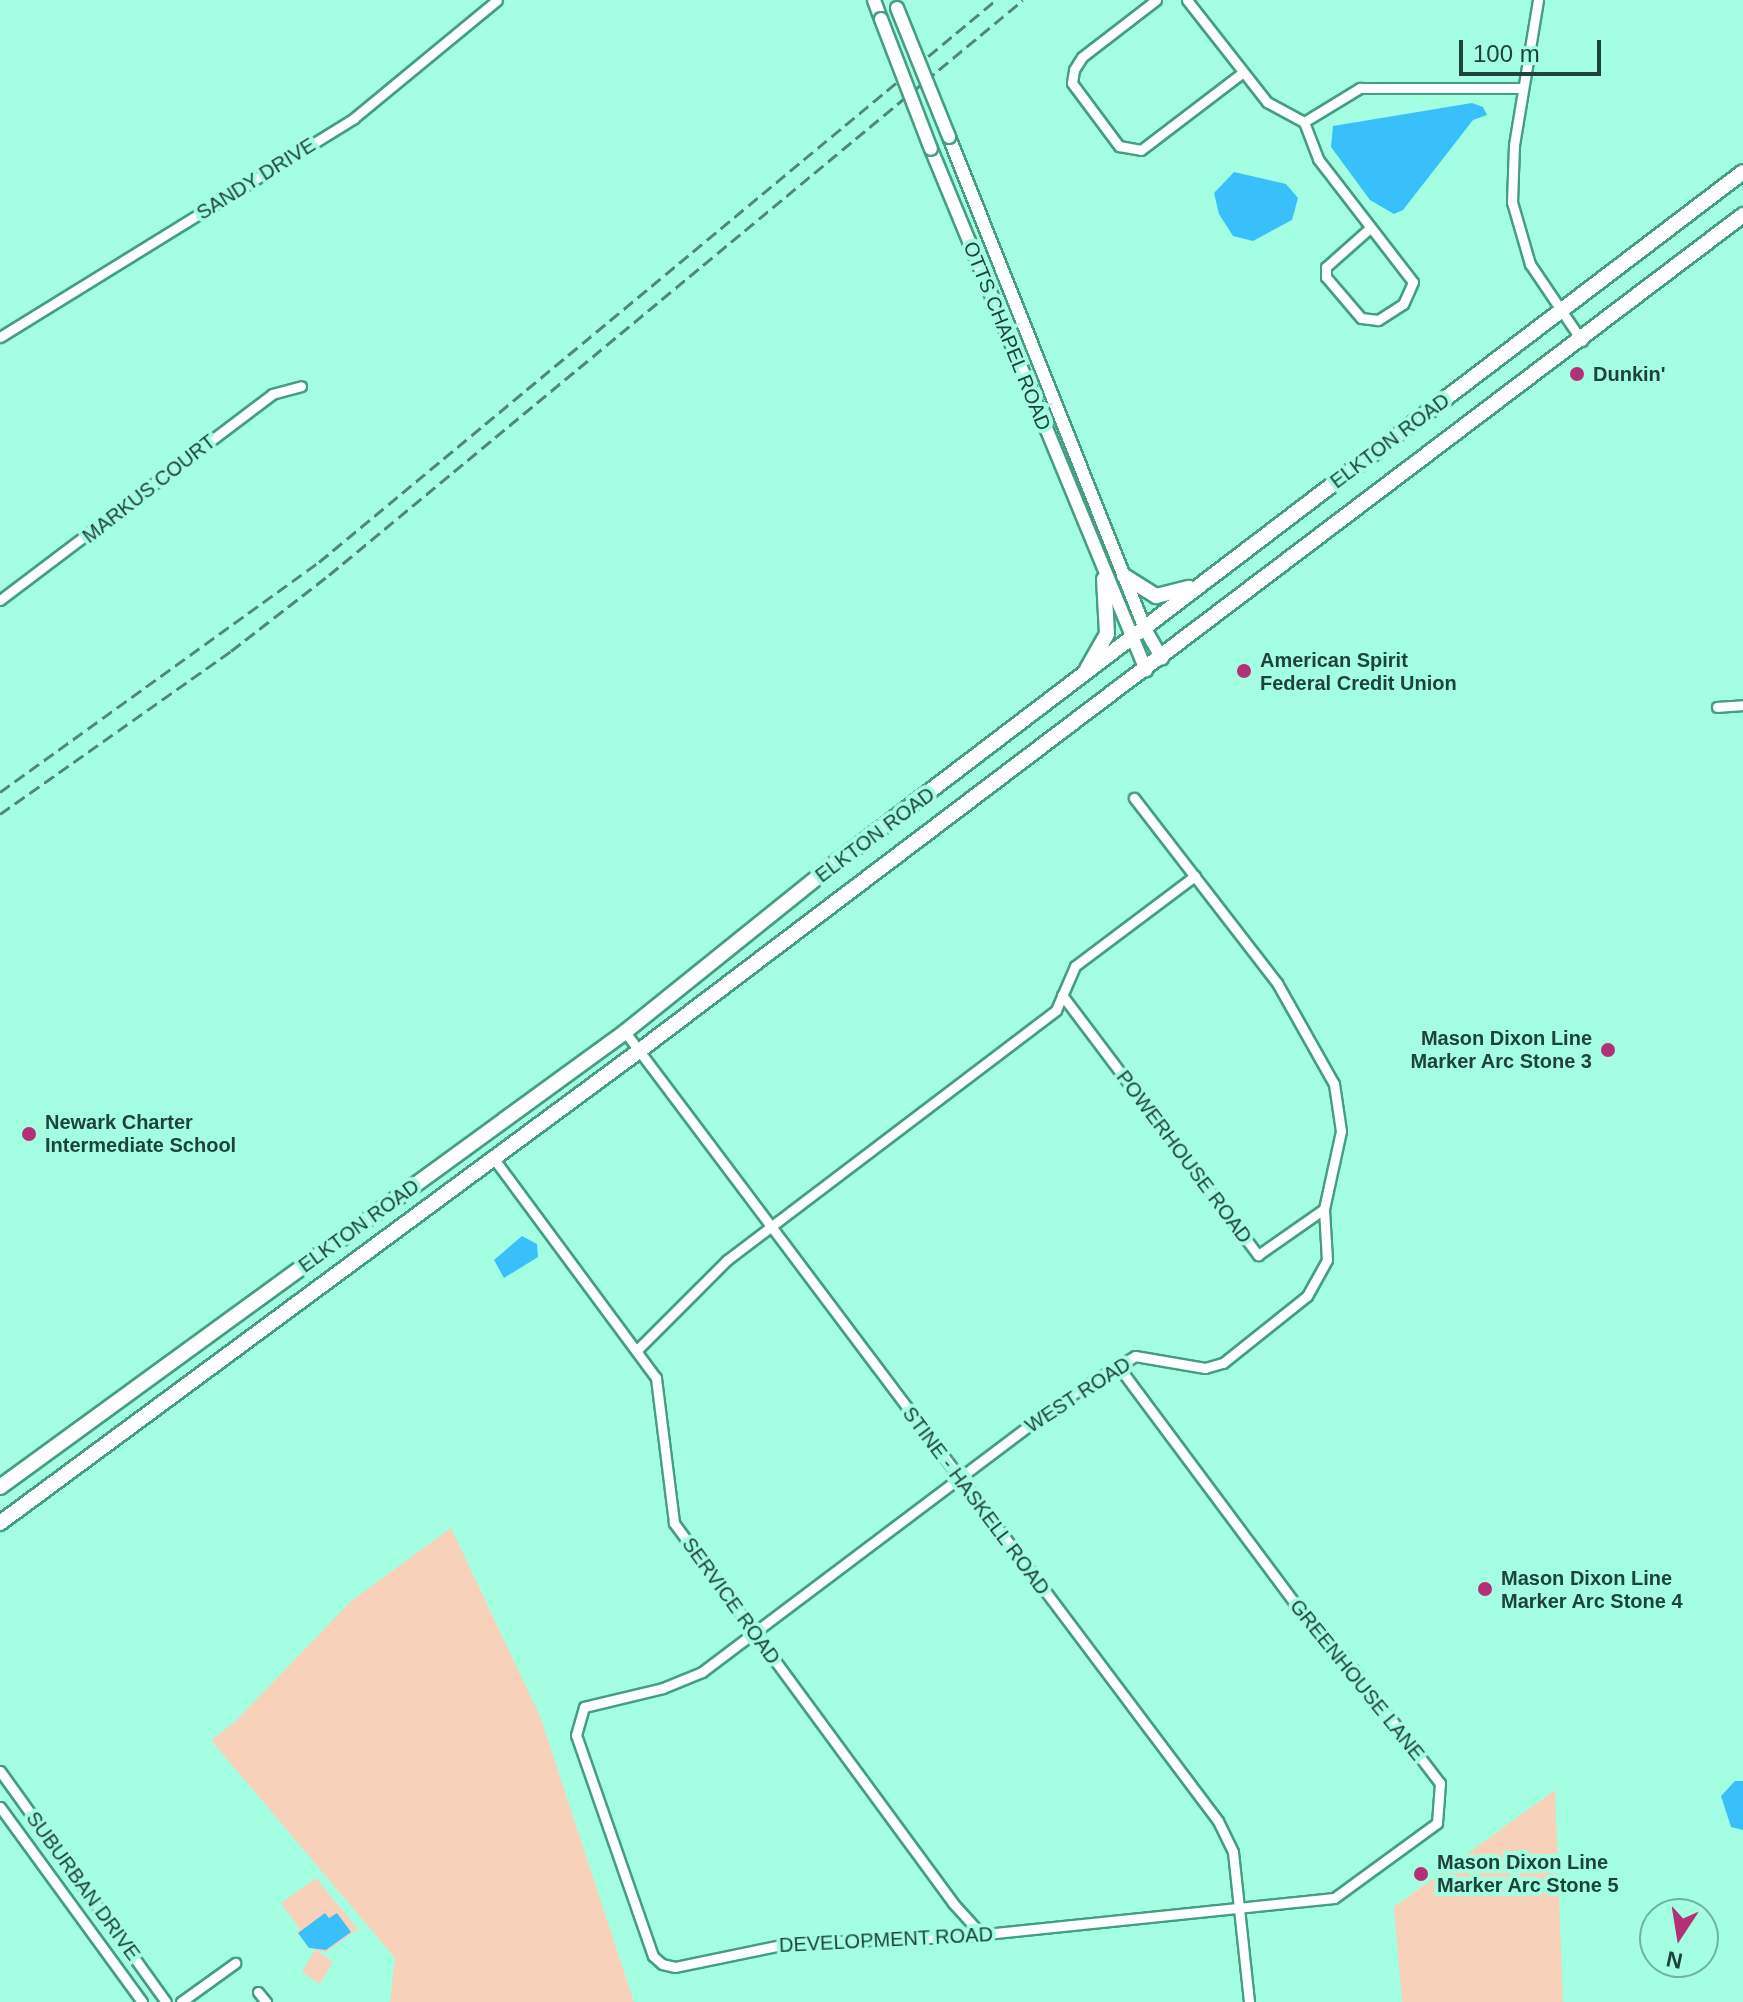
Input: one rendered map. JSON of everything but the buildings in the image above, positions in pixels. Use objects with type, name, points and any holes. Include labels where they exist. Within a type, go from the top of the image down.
[{"type":"main road","name":"OTTS CHAPEL ROAD","points":[[874,0],[1104,579],[1146,670]]},
{"type":"main road","name":"OTTS CHAPEL ROAD","points":[[895,4],[1145,629],[1162,658]]},
{"type":"main road","name":"ELKTON ROAD","points":[[0,1487],[625,1032],[838,861],[1743,172]]},
{"type":"main road","name":"ELKTON ROAD","points":[[0,1523],[639,1051],[1582,341],[1743,215]]},
{"type":"main road","points":[[1124,576],[1161,597],[1208,580]]},
{"type":"main road","points":[[1077,682],[1107,634],[1104,579]]},
{"type":"street","name":"SANDY DRIVE","points":[[0,337],[354,118],[497,0]]},
{"type":"street","points":[[1156,0],[1082,57],[1074,70],[1072,83],[1119,146],[1141,150],[1242,73]]},
{"type":"street","points":[[1187,0],[1242,73],[1281,113],[1304,122],[1318,159],[1413,282],[1403,304],[1378,320],[1361,318],[1326,277],[1326,267],[1370,228]]},
{"type":"street","points":[[1538,0],[1523,88],[1512,202],[1520,243],[1560,313],[1582,341]]},
{"type":"street","points":[[1304,122],[1360,88],[1523,88]]},
{"type":"street","name":"MARKUS COURT","points":[[0,600],[272,394],[301,386]]},
{"type":"street","points":[[1717,707],[1743,705]]},
{"type":"street","name":"WEST ROAD","points":[[756,1636],[1062,1401],[1135,1356],[1205,1368],[1223,1363],[1307,1296],[1327,1260],[1324,1209],[1340,1145],[1334,1084],[1277,983],[1134,798]]},
{"type":"street","points":[[638,1349],[687,1296],[770,1228],[1056,1010],[1075,966],[1195,876]]},
{"type":"street","name":"POWERHOUSE ROAD","points":[[1062,995],[1258,1255],[1324,1209]]},
{"type":"street","name":"STINE - HASKELL ROAD","points":[[625,1032],[1218,1821],[1233,1852],[1249,2002]]},
{"type":"street","name":"SERVICE ROAD","points":[[494,1159],[638,1349],[659,1393],[674,1523],[953,1903],[982,1935]]},
{"type":"street","name":"GREENHOUSE LANE","points":[[1118,1366],[1328,1648],[1342,1655],[1440,1783],[1437,1823],[1334,1898],[1241,1909]]},
{"type":"street","name":"DEVELOPMENT ROAD","points":[[756,1636],[702,1672],[663,1688],[584,1707],[576,1720],[590,1779],[653,1956],[675,1967],[791,1943],[982,1935],[1241,1909]]},
{"type":"street","name":"SUBURBAN DRIVE","points":[[0,1771],[166,2002]]},
{"type":"street","name":"SUBURBAN DRIVE","points":[[0,1807],[142,2002]]},
{"type":"street","points":[[181,2002],[235,1963]]},
{"type":"street","points":[[258,1992],[266,2002]]},
{"type":"shaded area","points":[[451,1528],[540,1716],[634,2002],[390,2002],[395,1958],[211,1740],[235,1722],[351,1601]]},
{"type":"shaded area","points":[[1555,1790],[1563,2002],[1402,2002],[1394,1907]]},
{"type":"shaded area","points":[[316,1878],[358,1929],[326,1952],[316,1950],[333,1962],[320,1984],[302,1972],[315,1950],[296,1932],[300,1929],[281,1903]]},
{"type":"water","points":[[1472,103],[1483,107],[1487,115],[1473,120],[1403,210],[1394,214],[1370,200],[1331,147],[1333,126]]},
{"type":"water","points":[[1234,172],[1286,184],[1298,198],[1292,220],[1253,241],[1233,236],[1219,214],[1214,193]]},
{"type":"water","points":[[522,1236],[537,1244],[538,1257],[504,1278],[494,1260]]},
{"type":"water","points":[[1735,1781],[1743,1781],[1743,1830],[1731,1827],[1721,1796]]},
{"type":"water","points":[[325,1913],[329,1918],[337,1913],[351,1932],[326,1950],[309,1948],[298,1933]]},
{"type":"railway","points":[[0,792],[319,562],[996,0]]},
{"type":"railway","points":[[0,814],[231,651],[329,575],[1023,0]]},
{"type":"place","name":"Dunkin'","points":[[1577,374]]},
{"type":"place","name":"American Spirit Federal Credit Union","points":[[1244,671]]},
{"type":"place","name":"Mason Dixon Line Marker Arc Stone 3","points":[[1608,1050]]},
{"type":"place","name":"Newark Charter Intermediate School","points":[[29,1134]]},
{"type":"place","name":"Mason Dixon Line Marker Arc Stone 4","points":[[1485,1589]]},
{"type":"place","name":"Mason Dixon Line Marker Arc Stone 5","points":[[1421,1874]]}]
